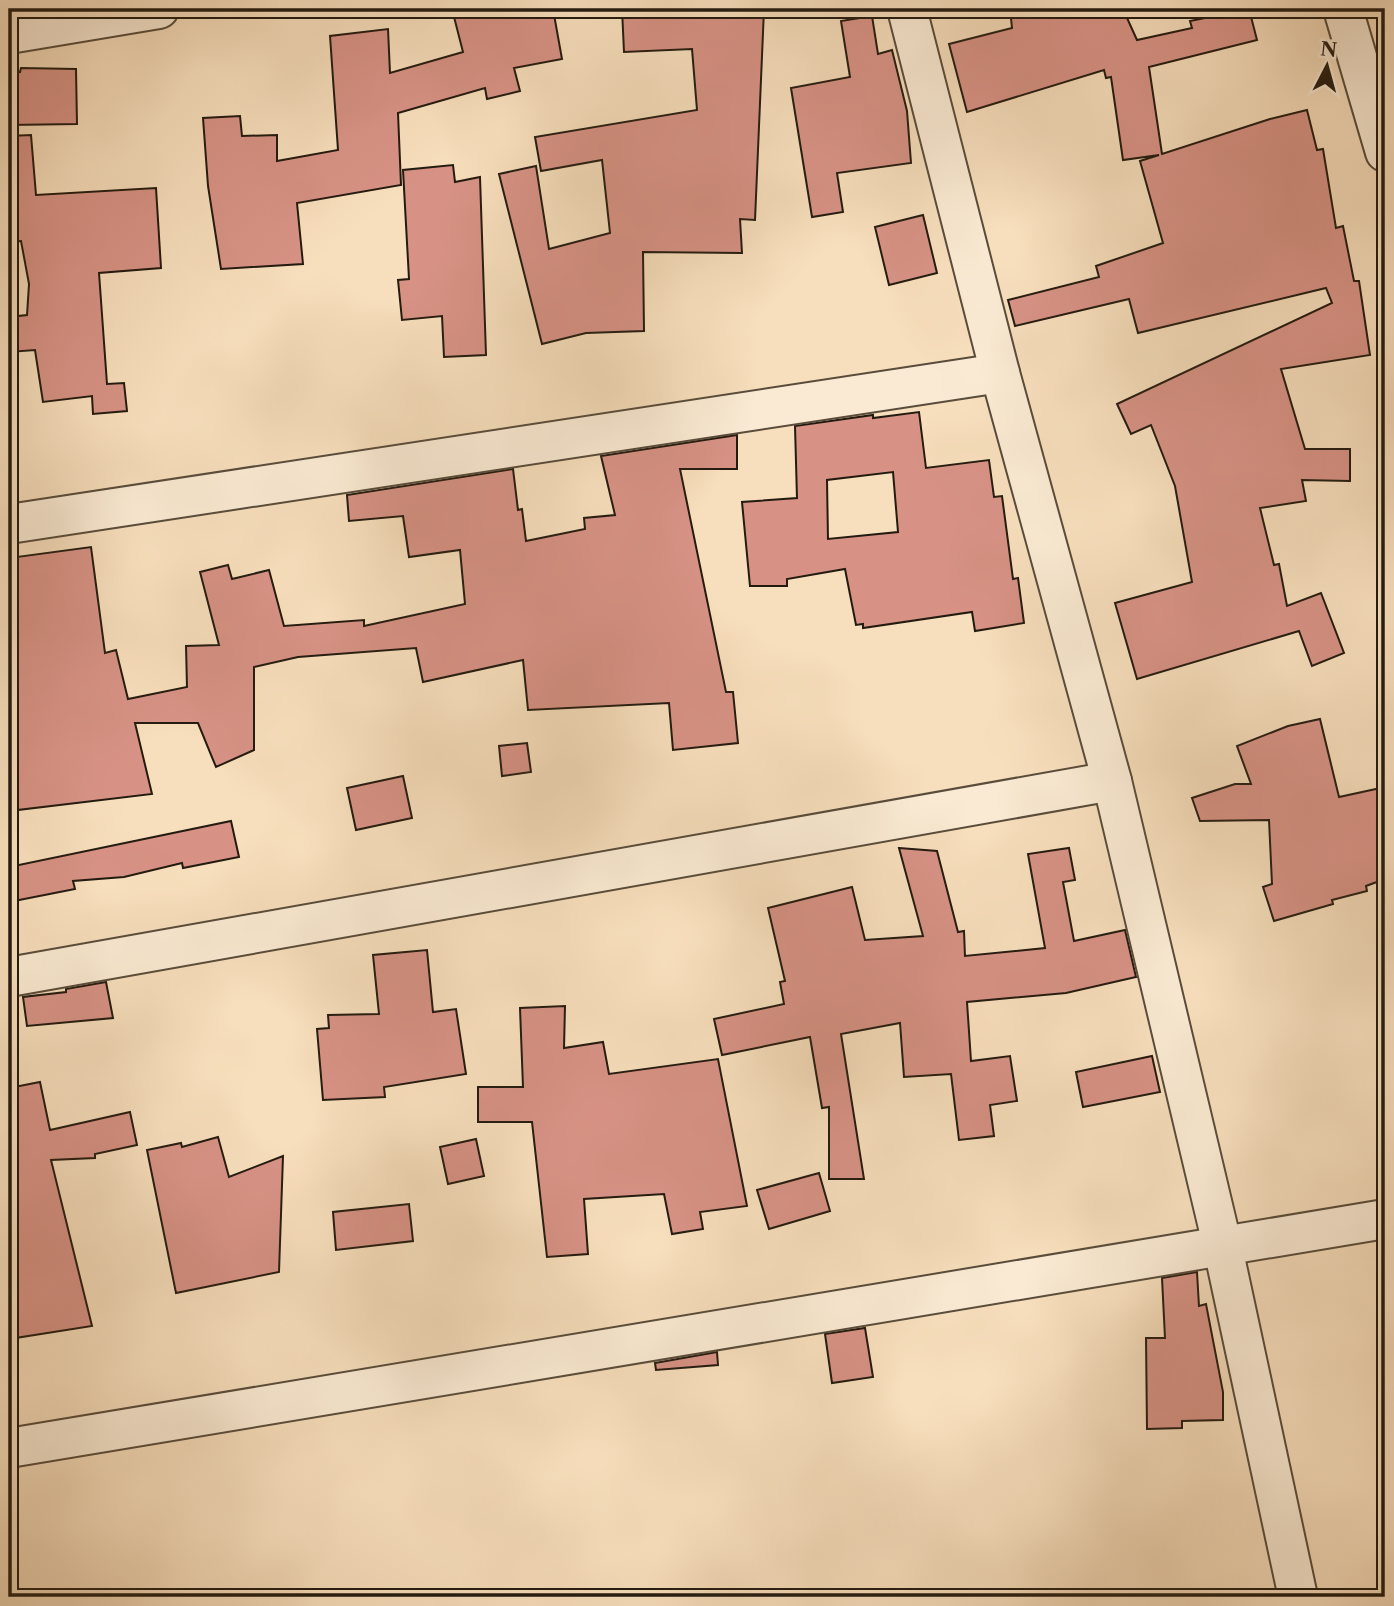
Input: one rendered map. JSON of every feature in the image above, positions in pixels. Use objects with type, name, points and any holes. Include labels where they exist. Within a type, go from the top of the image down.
[{"type":"street","points":[[9,34],[159,9]]},
{"type":"street","points":[[907,9],[1000,373],[1112,781],[1223,1248],[1298,1597]]},
{"type":"street","points":[[1343,9],[1385,152]]},
{"type":"street","points":[[9,524],[1000,373]]},
{"type":"street","points":[[9,977],[1112,781]]},
{"type":"street","points":[[9,1448],[1385,1219]]},
{"type":"building","points":[[452,9],[553,9],[562,59],[514,68],[520,91],[487,99],[485,88],[398,113],[401,185],[297,203],[303,264],[221,269],[208,186],[203,118],[240,116],[242,136],[277,135],[277,161],[338,150],[330,36],[388,29],[390,73],[463,52]]},
{"type":"building","points":[[622,9],[764,9],[755,220],[740,219],[742,253],[643,252],[644,331],[586,333],[542,344],[499,174],[536,166],[549,249],[610,233],[602,160],[541,171],[535,137],[697,110],[692,49],[624,52]]},
{"type":"building","points":[[1010,9],[1123,9],[1137,40],[1192,28],[1190,21],[1249,9],[1257,40],[1149,67],[1162,154],[1270,119],[1307,110],[1317,150],[1323,149],[1336,228],[1343,226],[1354,281],[1359,281],[1370,355],[1281,369],[1305,449],[1350,449],[1350,481],[1302,480],[1306,501],[1260,508],[1274,565],[1279,564],[1287,606],[1321,593],[1344,653],[1312,666],[1299,631],[1137,679],[1115,603],[1192,582],[1175,486],[1151,425],[1131,434],[1117,404],[1332,303],[1326,288],[1138,333],[1129,299],[1015,326],[1008,300],[1099,277],[1096,266],[1163,243],[1140,161],[1159,155],[1123,160],[1111,77],[1106,78],[1104,70],[967,112],[949,44],[1012,28]]},
{"type":"building","points":[[872,16],[878,54],[892,50],[907,111],[911,163],[837,173],[843,212],[812,217],[791,88],[850,77],[841,21]]},
{"type":"building","points":[[21,68],[76,69],[77,124],[9,125],[9,73],[20,72]]},
{"type":"building","points":[[31,135],[36,195],[156,188],[161,268],[99,273],[107,384],[124,383],[127,411],[93,414],[92,396],[43,402],[35,350],[9,352],[9,317],[27,315],[29,284],[21,241],[9,242],[9,136]]},
{"type":"building","points":[[453,165],[455,182],[480,177],[486,355],[444,357],[442,316],[402,320],[398,280],[409,279],[403,170]]},
{"type":"building","points":[[923,215],[937,273],[889,285],[875,227]]},
{"type":"building","points":[[919,412],[926,468],[989,460],[994,497],[1002,496],[1013,579],[1018,578],[1024,623],[975,631],[972,612],[863,628],[863,624],[856,625],[845,569],[787,579],[787,586],[750,586],[742,502],[797,498],[795,426],[873,415],[873,418]],"holes":[[[893,472],[898,532],[828,539],[827,480]]]},
{"type":"building","points":[[737,435],[737,469],[680,469],[726,692],[733,692],[738,743],[673,750],[669,703],[528,710],[523,660],[423,682],[416,648],[298,657],[254,667],[254,750],[216,767],[198,723],[135,723],[152,794],[9,811],[9,558],[91,547],[105,653],[116,650],[128,699],[187,687],[186,646],[219,645],[200,572],[228,565],[232,579],[269,570],[284,626],[364,620],[364,626],[465,604],[460,550],[409,557],[403,516],[349,521],[347,495],[513,469],[518,510],[522,509],[526,541],[585,529],[584,518],[615,515],[601,456]]},
{"type":"building","points":[[1320,719],[1339,797],[1385,787],[1385,879],[1366,886],[1367,891],[1332,900],[1333,904],[1274,921],[1263,887],[1272,884],[1269,820],[1200,821],[1192,798],[1235,784],[1251,784],[1237,746],[1288,726]]},
{"type":"building","points":[[527,743],[531,772],[502,776],[499,746]]},
{"type":"building","points":[[403,776],[412,818],[356,830],[347,788]]},
{"type":"building","points":[[231,821],[239,857],[183,868],[182,863],[124,877],[73,881],[75,889],[9,902],[9,867]]},
{"type":"building","points":[[899,848],[937,851],[958,932],[964,931],[965,956],[1045,948],[1028,854],[1069,848],[1075,880],[1063,882],[1074,941],[1125,930],[1136,977],[1066,993],[967,1002],[971,1061],[1010,1056],[1017,1101],[990,1105],[994,1136],[959,1140],[951,1074],[904,1077],[900,1023],[841,1034],[864,1179],[829,1179],[829,1107],[822,1108],[810,1037],[722,1055],[714,1019],[784,1004],[780,982],[785,981],[768,908],[852,887],[865,940],[923,936]]},
{"type":"building","points":[[427,950],[433,1012],[456,1009],[466,1074],[384,1087],[385,1097],[323,1100],[317,1029],[329,1028],[328,1015],[379,1014],[373,955]]},
{"type":"building","points":[[106,982],[113,1018],[27,1026],[23,997],[66,992],[66,989]]},
{"type":"building","points":[[565,1006],[564,1048],[603,1042],[609,1074],[718,1059],[747,1206],[700,1212],[703,1229],[672,1234],[664,1194],[584,1199],[588,1254],[547,1257],[532,1122],[478,1122],[478,1087],[523,1087],[520,1008]]},
{"type":"building","points":[[1152,1056],[1160,1092],[1083,1107],[1076,1072]]},
{"type":"building","points":[[40,1082],[50,1130],[130,1112],[137,1145],[95,1154],[95,1158],[51,1160],[92,1326],[9,1339],[9,1088]]},
{"type":"building","points":[[218,1137],[229,1177],[283,1156],[279,1272],[176,1293],[147,1150],[181,1143],[182,1147]]},
{"type":"building","points":[[476,1139],[484,1176],[448,1184],[440,1147]]},
{"type":"building","points":[[819,1173],[830,1211],[769,1229],[757,1190]]},
{"type":"building","points":[[409,1204],[413,1241],[336,1250],[333,1212]]},
{"type":"building","points":[[1197,1272],[1199,1306],[1206,1304],[1223,1392],[1223,1420],[1182,1421],[1182,1428],[1147,1429],[1146,1338],[1165,1338],[1162,1278]]},
{"type":"building","points":[[865,1328],[873,1377],[832,1383],[825,1334]]},
{"type":"building","points":[[717,1352],[718,1365],[656,1370],[655,1363]]}]
